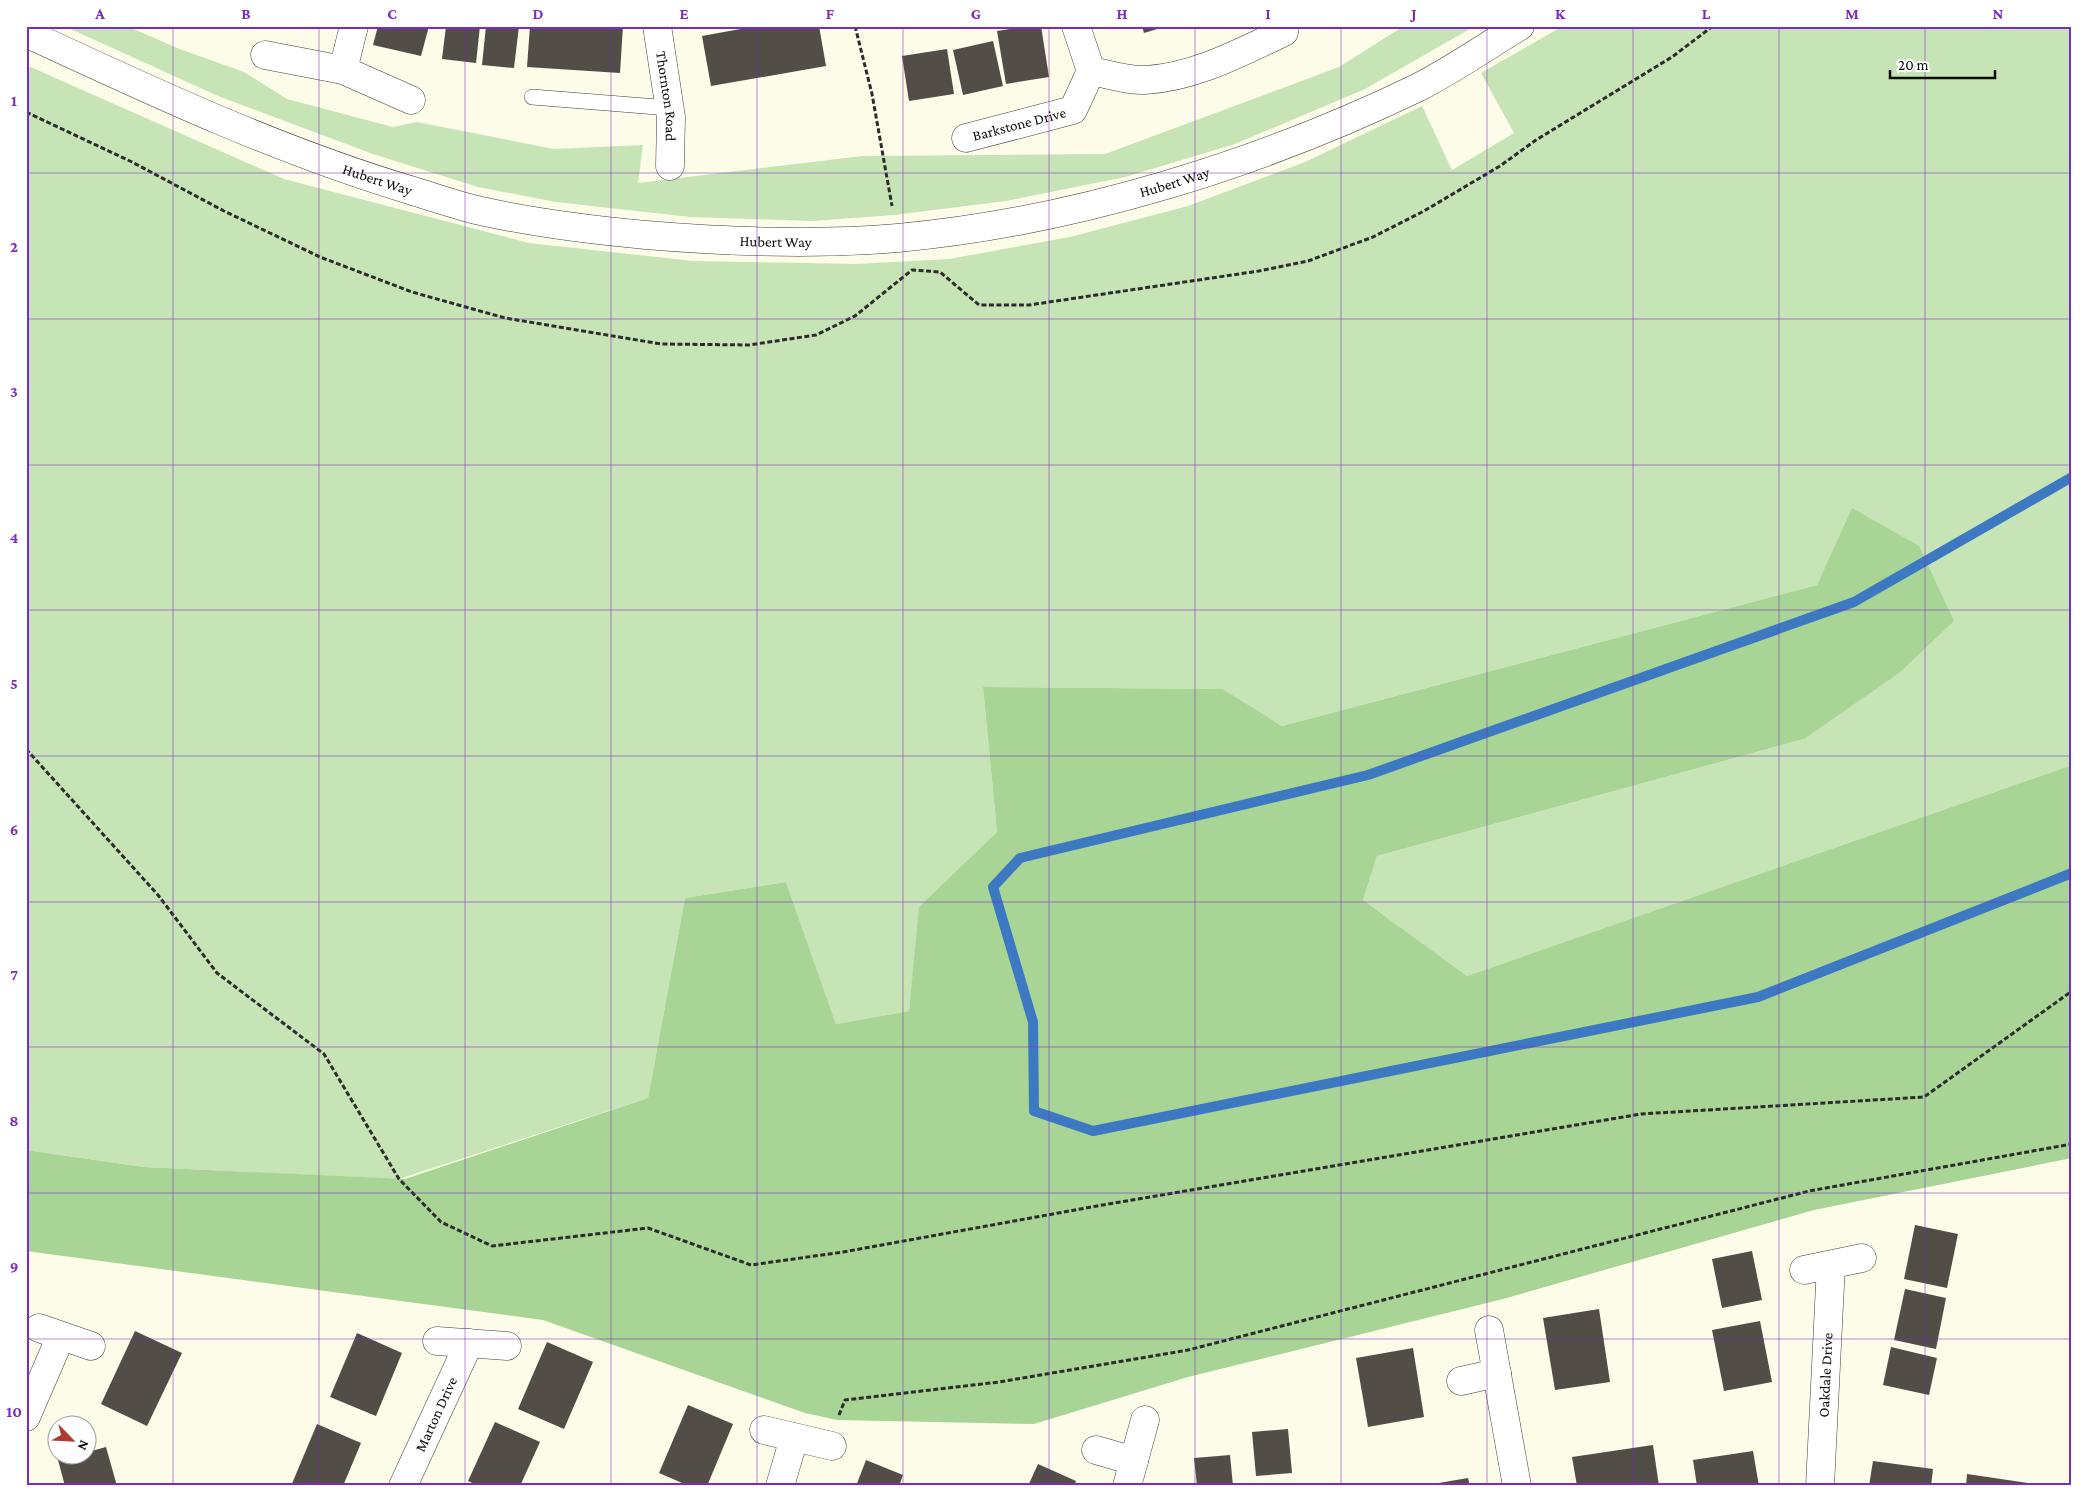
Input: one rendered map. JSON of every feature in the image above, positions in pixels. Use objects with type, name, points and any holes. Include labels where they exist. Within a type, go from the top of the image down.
[{"type":"street","points":[[342,70],[354,26]]},
{"type":"street","name":"Thornton Road","points":[[657,26],[670,108],[670,166]]},
{"type":"street","points":[[1076,26],[1091,71],[1143,80],[1178,75],[1212,65],[1284,32]]},
{"type":"street","name":"Hubert Way","points":[[26,33],[239,130],[354,173],[481,211],[595,230],[714,241],[896,238],[994,226],[1093,204],[1218,168],[1336,125],[1414,88],[1520,26]]},
{"type":"street","points":[[265,55],[342,70],[411,100]]},
{"type":"street","name":"Barkstone Drive","points":[[966,138],[1073,110],[1091,71]]},
{"type":"street","points":[[1804,1270],[1862,1258]]},
{"type":"street","name":"Oakdale Drive","points":[[1820,1486],[1830,1264]]},
{"type":"street","points":[[1489,1330],[1517,1486]]},
{"type":"street","points":[[26,1417],[50,1332],[91,1346]]},
{"type":"street","points":[[437,1341],[506,1346]]},
{"type":"street","name":"Marton Drive","points":[[403,1486],[469,1343]]},
{"type":"street","points":[[1461,1381],[1497,1374]]},
{"type":"street","points":[[1096,1450],[1131,1473],[1145,1420]]},
{"type":"street","points":[[764,1430],[832,1446]]},
{"type":"street","points":[[780,1486],[794,1438]]},
{"type":"lane","points":[[532,97],[670,108]]},
{"type":"path","points":[[855,26],[872,94],[890,182],[896,238]]},
{"type":"path","points":[[26,112],[132,162],[224,211],[320,257],[412,292],[505,318],[661,344],[749,345],[816,335],[855,316],[912,270],[940,272],[979,305],[1029,305],[1259,271],[1308,261],[1373,237],[1458,192],[1582,111],[1672,57],[1713,26]]},
{"type":"path","points":[[26,750],[158,894],[217,973],[324,1054],[399,1179],[441,1222],[492,1246],[648,1228],[751,1265],[844,1252],[1106,1204],[1641,1114],[1924,1097],[2072,991]]},
{"type":"path","points":[[832,1446],[837,1420],[845,1400],[999,1382],[1188,1350],[1809,1191],[2072,1144]]},
{"type":"green space","points":[[64,26],[127,26],[177,48],[244,72],[287,99],[393,127],[417,122],[554,149],[643,145],[638,183],[862,156],[1105,154],[1339,67],[1404,26],[1475,26],[1365,89],[1235,144],[1125,177],[1006,201],[894,215],[813,221],[690,217],[556,202],[478,187],[373,154],[218,96]]},
{"type":"green space","points":[[1563,26],[2072,26],[2072,765],[1467,976],[1363,900],[1377,856],[1804,739],[1853,508],[1817,585],[1282,726],[1223,689],[983,687],[997,832],[920,907],[909,1011],[836,1024],[786,882],[685,898],[648,1098],[399,1179],[144,1167],[26,1150],[26,65],[284,179],[529,243],[693,261],[857,264],[949,259],[1070,237],[1188,206],[1305,162],[1422,106],[1452,170],[1514,133],[1481,73]]},
{"type":"green space","points":[[1852,508],[1919,546],[1954,621],[1899,673],[1804,739],[1377,856],[1363,900],[1467,976],[2072,765],[2072,1158],[1814,1210],[1503,1299],[1188,1377],[1034,1424],[837,1420],[805,1413],[543,1320],[26,1251],[26,1150],[144,1167],[405,1179],[648,1098],[685,898],[786,882],[836,1024],[909,1011],[919,907],[997,832],[983,687],[1223,689],[1282,726],[1817,585]]},
{"type":"building","points":[[378,26],[429,26],[421,56],[373,45]]},
{"type":"building","points":[[446,26],[480,26],[476,63],[442,59]]},
{"type":"building","points":[[486,26],[519,26],[514,68],[482,65]]},
{"type":"building","points":[[530,26],[623,26],[620,73],[527,67]]},
{"type":"building","points":[[757,26],[819,26],[826,66],[711,86],[702,36]]},
{"type":"building","points":[[1041,26],[1049,77],[1006,84],[997,31]]},
{"type":"building","points":[[1142,26],[1164,26],[1164,27],[1144,33]]},
{"type":"building","points":[[993,41],[1003,86],[963,95],[953,50]]},
{"type":"building","points":[[947,49],[954,94],[909,101],[902,56]]},
{"type":"building","points":[[1915,1225],[1958,1234],[1947,1288],[1904,1279]]},
{"type":"building","points":[[1752,1251],[1762,1300],[1722,1308],[1712,1259]]},
{"type":"building","points":[[1905,1289],[1946,1298],[1936,1349],[1894,1340]]},
{"type":"building","points":[[1599,1309],[1610,1382],[1555,1390],[1543,1318]]},
{"type":"building","points":[[1760,1321],[1772,1382],[1724,1391],[1712,1330]]},
{"type":"building","points":[[135,1331],[182,1353],[147,1426],[101,1404]]},
{"type":"building","points":[[357,1333],[402,1353],[376,1416],[330,1397]]},
{"type":"building","points":[[547,1342],[593,1362],[564,1429],[518,1409]]},
{"type":"building","points":[[1891,1347],[1937,1358],[1929,1395],[1883,1385]]},
{"type":"building","points":[[1413,1348],[1424,1417],[1368,1427],[1356,1358]]},
{"type":"building","points":[[688,1405],[733,1424],[707,1486],[689,1486],[659,1473]]},
{"type":"building","points":[[495,1422],[540,1442],[520,1486],[479,1486],[468,1481]]},
{"type":"building","points":[[317,1424],[361,1443],[343,1486],[291,1486]]},
{"type":"building","points":[[1288,1429],[1292,1473],[1256,1476],[1252,1432]]},
{"type":"building","points":[[1653,1445],[1659,1486],[1577,1486],[1572,1457]]},
{"type":"building","points":[[106,1447],[117,1486],[65,1486],[59,1464],[98,1464],[98,1449]]},
{"type":"building","points":[[1753,1451],[1759,1486],[1697,1486],[1693,1460]]},
{"type":"building","points":[[1230,1455],[1233,1486],[1197,1486],[1194,1458]]},
{"type":"building","points":[[866,1460],[903,1475],[899,1486],[856,1486]]},
{"type":"building","points":[[1873,1461],[1933,1469],[1931,1486],[1869,1486]]},
{"type":"building","points":[[1038,1464],[1076,1481],[1074,1486],[1028,1486]]},
{"type":"building","points":[[1967,1474],[2028,1483],[2027,1486],[1966,1486]]},
{"type":"building","points":[[1468,1478],[1470,1486],[1427,1486],[1427,1485]]},
{"type":"waterway","points":[[2072,477],[1854,602],[1368,775],[1020,858],[993,887],[1033,1022],[1034,1111],[1093,1131],[1758,997],[2072,873]]}]
